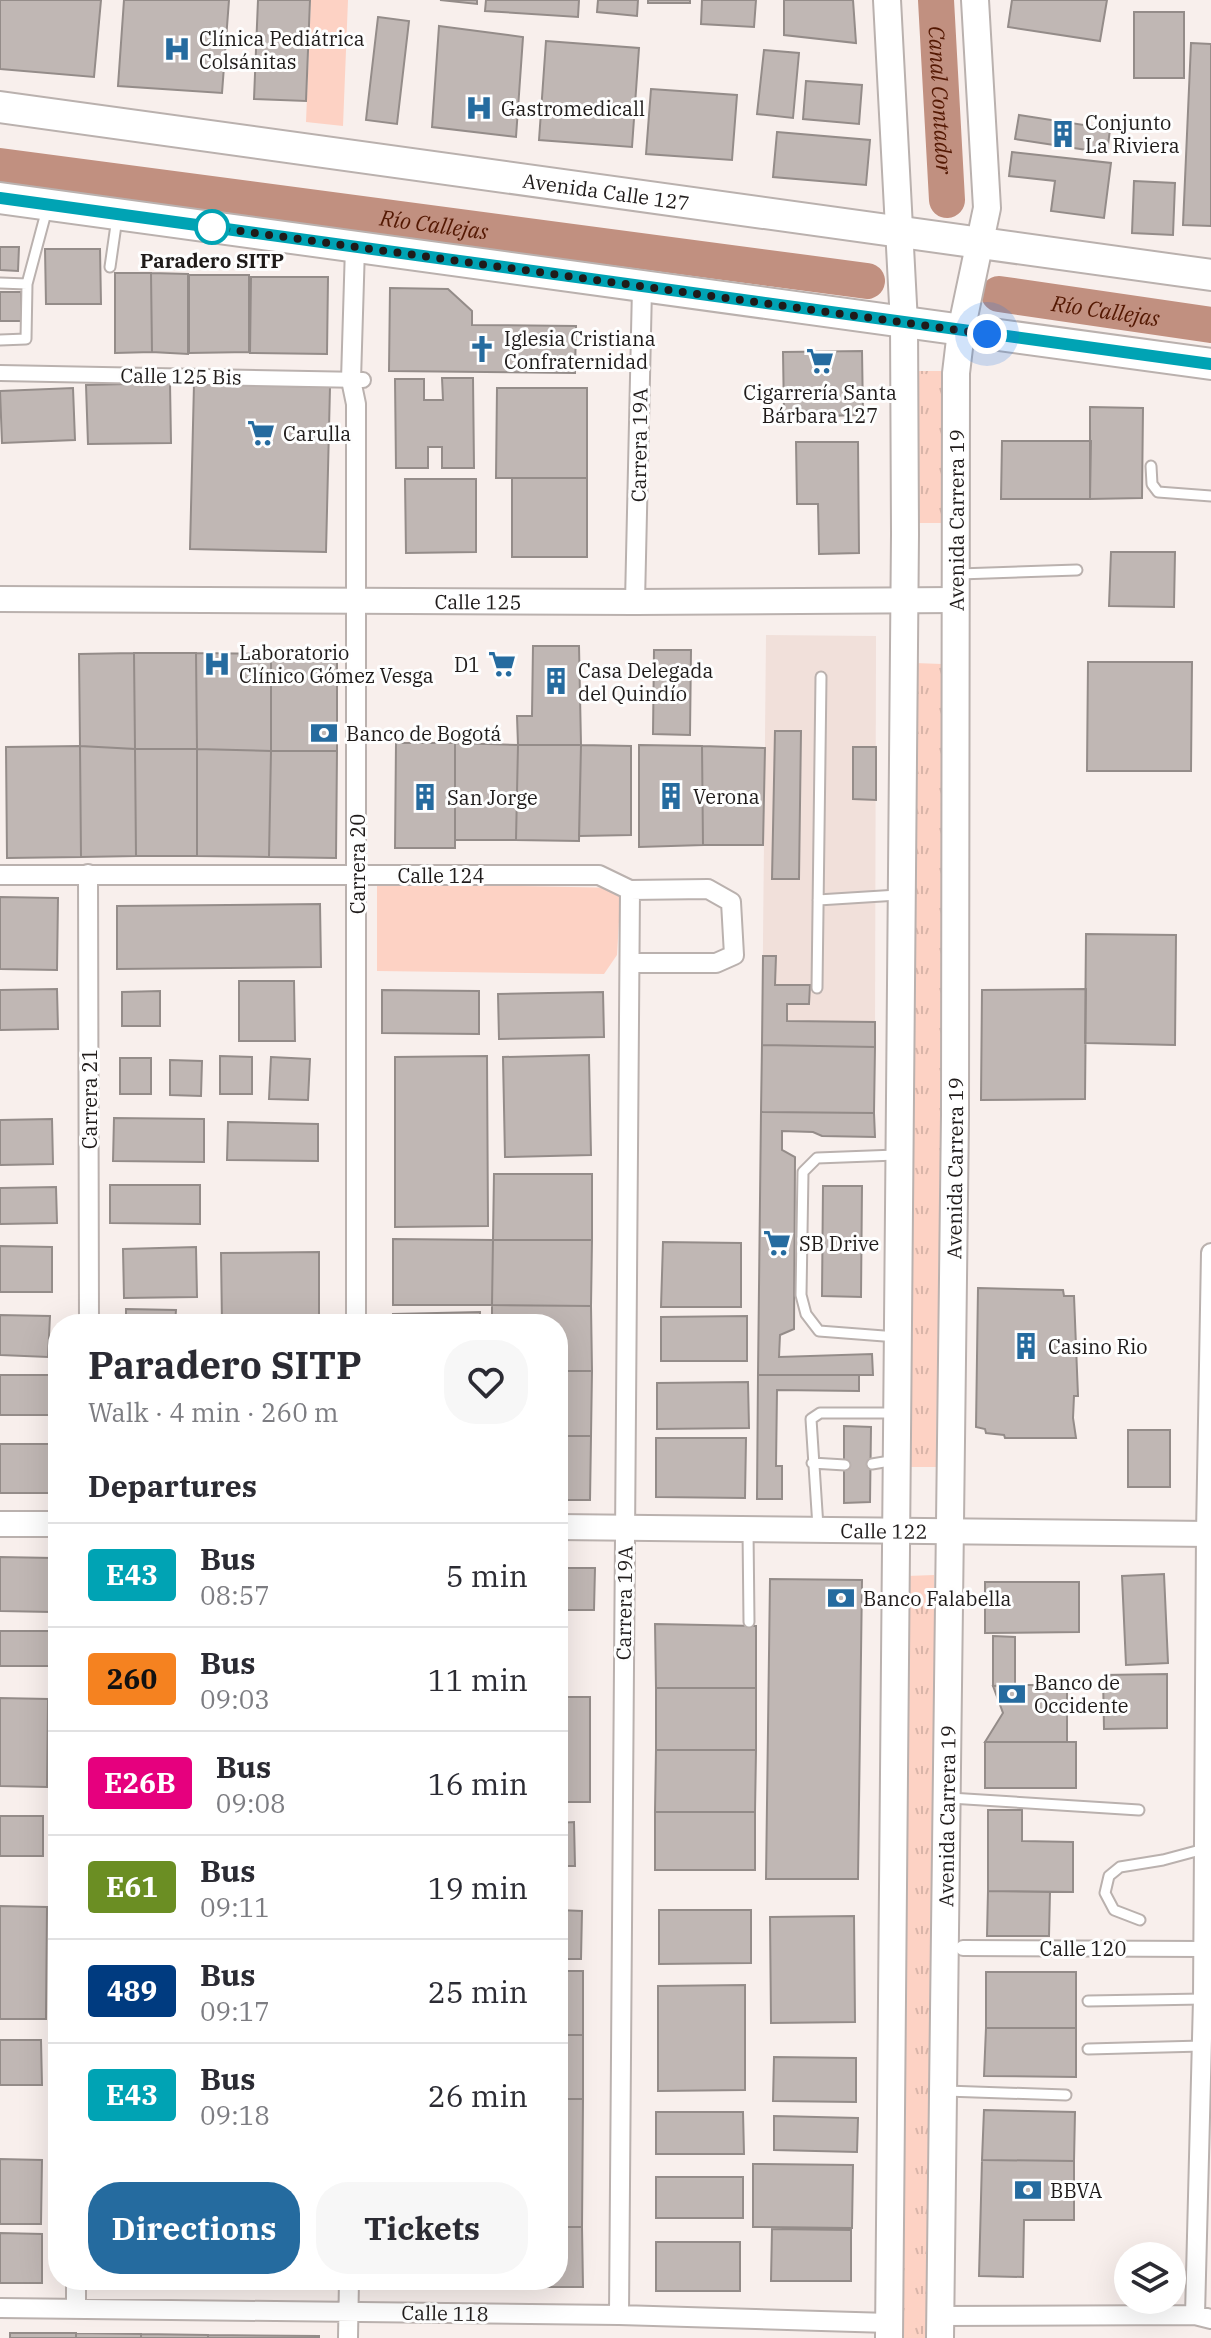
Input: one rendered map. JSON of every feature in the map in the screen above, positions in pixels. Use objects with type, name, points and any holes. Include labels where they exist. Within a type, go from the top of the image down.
[{"type":"main road","points":[[887,0],[904,323],[897,1413],[884,1462],[896,1531],[889,2330]]},
{"type":"main road","name":"Avenida Carrera 19","points":[[940,2327],[955,1115],[956,373],[961,331],[987,218],[975,0]]},
{"type":"main road","name":"Avenida Calle 127","points":[[0,107],[1211,275]]},
{"type":"main road","points":[[0,198],[1211,364]]},
{"type":"street","name":"Carrera 20","points":[[356,1314],[356,404],[361,248]]},
{"type":"street","name":"Carrera 19A","points":[[635,602],[642,288]]},
{"type":"street","name":"Calle 125 Bis","points":[[0,373],[357,380]]},
{"type":"street","name":"Calle 125","points":[[0,599],[356,602],[956,600]]},
{"type":"street","name":"Carrera 21","points":[[88,874],[89,1314]]},
{"type":"street","name":"Calle 124","points":[[0,875],[599,875],[630,890],[708,889],[731,902],[734,955],[716,963],[630,963]]},
{"type":"street","name":"Carrera 19A","points":[[619,2315],[630,890]]},
{"type":"street","points":[[940,2327],[1203,2317],[1202,2046],[1204,1849],[1208,1802],[1211,1253]]},
{"type":"street","points":[[0,1524],[48,1524]]},
{"type":"street","name":"Calle 122","points":[[568,1527],[1208,1534]]},
{"type":"street","name":"Calle 120","points":[[963,1948],[1203,1949]]},
{"type":"street","points":[[76,2290],[76,2308]]},
{"type":"street","points":[[348,2338],[349,2290]]},
{"type":"street","name":"Calle 118","points":[[0,2308],[619,2315],[889,2330]]},
{"type":"lane","points":[[0,340],[26,339],[27,284],[48,205]]},
{"type":"lane","points":[[110,267],[117,214]]},
{"type":"lane","points":[[0,283],[27,284]]},
{"type":"lane","points":[[1151,466],[1152,484],[1158,492],[1211,496]]},
{"type":"lane","points":[[956,574],[1077,570]]},
{"type":"lane","points":[[817,988],[821,677]]},
{"type":"lane","points":[[818,900],[901,894]]},
{"type":"lane","points":[[898,1337],[819,1331],[806,1314],[801,1295],[803,1172],[817,1158],[899,1155]]},
{"type":"lane","points":[[818,1531],[811,1419],[820,1413],[897,1413]]},
{"type":"lane","points":[[812,1463],[845,1465]]},
{"type":"lane","points":[[748,1529],[749,1622]]},
{"type":"lane","points":[[947,1797],[1139,1810]]},
{"type":"lane","points":[[1140,1920],[1114,1910],[1105,1893],[1109,1876],[1120,1867],[1204,1849]]},
{"type":"lane","points":[[1088,2001],[1203,1999]]},
{"type":"lane","points":[[1088,2049],[1202,2046]]},
{"type":"lane","points":[[943,2091],[1066,2095]]},
{"type":"shaded area","points":[[766,635],[876,636],[875,1047],[762,1045]]},
{"type":"green space","points":[[311,0],[348,0],[343,126],[306,122]]},
{"type":"green space","points":[[919,371],[942,371],[942,523],[919,523]]},
{"type":"green space","points":[[915,663],[942,664],[943,936],[936,1467],[907,1467]]},
{"type":"green space","points":[[377,883],[621,888],[617,955],[604,974],[377,971]]},
{"type":"green space","points":[[934,1575],[936,1869],[929,2338],[901,2338],[907,1576]]},
{"type":"building","points":[[0,0],[101,0],[94,77],[0,69]]},
{"type":"building","points":[[124,0],[229,0],[222,93],[118,86]]},
{"type":"building","points":[[258,0],[310,0],[306,101],[254,99]]},
{"type":"building","points":[[440,0],[477,0],[477,4]]},
{"type":"building","points":[[486,0],[579,0],[578,17],[485,11]]},
{"type":"building","points":[[598,0],[638,0],[637,16],[597,12]]},
{"type":"building","points":[[648,0],[690,0],[690,3],[648,3]]},
{"type":"building","points":[[702,0],[756,0],[754,27],[701,24]]},
{"type":"building","points":[[784,0],[853,0],[856,43],[784,35]]},
{"type":"building","points":[[1012,0],[1107,0],[1100,41],[1008,27]]},
{"type":"building","points":[[1134,12],[1184,12],[1184,78],[1134,78]]},
{"type":"building","points":[[378,17],[409,21],[397,124],[366,120]]},
{"type":"building","points":[[439,26],[523,37],[516,137],[432,127]]},
{"type":"building","points":[[546,41],[639,48],[632,147],[539,140]]},
{"type":"building","points":[[1191,43],[1211,44],[1211,226],[1183,225]]},
{"type":"building","points":[[764,50],[799,53],[793,118],[757,114]]},
{"type":"building","points":[[806,81],[862,85],[859,124],[803,119]]},
{"type":"building","points":[[651,89],[737,95],[732,160],[646,154]]},
{"type":"building","name":"Conjunto La Riviera","points":[[1019,115],[1110,129],[1107,153],[1015,139]]},
{"type":"building","points":[[777,132],[870,140],[866,185],[773,177]]},
{"type":"building","points":[[1012,152],[1111,163],[1104,218],[1051,211],[1055,181],[1009,176]]},
{"type":"building","points":[[1134,181],[1175,183],[1173,235],[1132,233]]},
{"type":"building","points":[[0,247],[19,247],[18,271],[0,270]]},
{"type":"building","points":[[45,249],[100,249],[101,304],[46,304]]},
{"type":"building","points":[[115,273],[151,273],[152,352],[115,353]]},
{"type":"building","points":[[151,273],[188,274],[188,354],[152,352]]},
{"type":"building","points":[[189,275],[249,275],[249,352],[189,353]]},
{"type":"building","points":[[251,277],[328,277],[327,354],[250,353]]},
{"type":"building","name":"Iglesia Cristiana Confraternidad","points":[[390,288],[448,289],[472,311],[472,325],[576,326],[575,373],[389,371]]},
{"type":"building","points":[[0,292],[21,292],[21,321],[0,321]]},
{"type":"building","points":[[862,351],[863,415],[784,417],[783,352]]},
{"type":"building","points":[[442,378],[473,378],[474,468],[442,468],[442,447],[428,447],[428,468],[396,468],[395,379],[424,379],[424,400],[443,400]]},
{"type":"building","points":[[170,383],[171,443],[88,444],[86,385]]},
{"type":"building","name":"Carulla","points":[[194,384],[330,387],[326,552],[190,549]]},
{"type":"building","points":[[73,388],[75,440],[2,443],[0,391]]},
{"type":"building","points":[[497,388],[587,388],[587,478],[496,478]]},
{"type":"building","points":[[1090,407],[1143,408],[1142,498],[1090,499]]},
{"type":"building","points":[[1002,441],[1091,441],[1090,499],[1001,499]]},
{"type":"building","points":[[796,442],[858,442],[859,553],[819,554],[818,504],[797,504]]},
{"type":"building","points":[[512,478],[587,478],[587,557],[512,557]]},
{"type":"building","points":[[405,479],[476,479],[476,552],[406,553]]},
{"type":"building","points":[[1111,552],[1175,552],[1174,607],[1109,606]]},
{"type":"building","name":"Casa Delegada del Quindío","points":[[533,646],[579,646],[581,745],[518,745],[517,716],[532,716]]},
{"type":"building","points":[[654,650],[691,650],[690,735],[653,734]]},
{"type":"building","points":[[134,653],[196,653],[197,749],[135,749]]},
{"type":"building","points":[[134,653],[135,749],[80,746],[79,654]]},
{"type":"building","points":[[196,653],[271,654],[271,751],[197,749]]},
{"type":"building","points":[[337,653],[337,751],[271,751],[271,654]]},
{"type":"building","points":[[1088,662],[1192,662],[1191,771],[1087,771]]},
{"type":"building","points":[[775,731],[801,731],[799,879],[772,879]]},
{"type":"building","name":"San Jorge","points":[[396,743],[455,743],[455,848],[395,848]]},
{"type":"building","points":[[455,743],[518,745],[516,840],[455,840]]},
{"type":"building","points":[[518,745],[581,745],[579,841],[516,840]]},
{"type":"building","points":[[581,745],[631,746],[631,835],[579,836]]},
{"type":"building","name":"Verona","points":[[639,745],[702,746],[703,845],[639,847]]},
{"type":"building","points":[[80,746],[135,749],[136,856],[81,857]]},
{"type":"building","points":[[80,746],[81,857],[7,858],[6,747]]},
{"type":"building","points":[[702,746],[765,748],[763,845],[703,845]]},
{"type":"building","points":[[853,747],[876,747],[876,800],[853,799]]},
{"type":"building","points":[[135,749],[197,749],[197,856],[136,856]]},
{"type":"building","points":[[197,749],[271,751],[269,857],[197,856]]},
{"type":"building","points":[[271,751],[337,751],[336,858],[269,857]]},
{"type":"building","points":[[0,897],[58,898],[57,970],[0,969]]},
{"type":"building","points":[[320,904],[321,967],[117,969],[117,906]]},
{"type":"building","points":[[1086,934],[1176,935],[1175,1045],[1085,1043]]},
{"type":"building","points":[[763,956],[776,956],[775,985],[810,985],[809,1004],[787,1004],[787,1021],[875,1022],[875,1047],[762,1045]]},
{"type":"building","points":[[239,981],[294,981],[295,1041],[239,1041]]},
{"type":"building","points":[[57,989],[58,1029],[0,1030],[0,990]]},
{"type":"building","points":[[1086,989],[1085,1099],[981,1100],[982,990]]},
{"type":"building","points":[[382,990],[479,991],[479,1034],[382,1033]]},
{"type":"building","points":[[160,991],[160,1026],[122,1026],[122,992]]},
{"type":"building","points":[[603,992],[604,1037],[499,1039],[498,994]]},
{"type":"building","points":[[762,1045],[875,1047],[874,1113],[761,1112]]},
{"type":"building","points":[[589,1055],[591,1155],[505,1157],[503,1057]]},
{"type":"building","points":[[220,1056],[252,1057],[252,1094],[220,1094]]},
{"type":"building","points":[[487,1056],[488,1226],[395,1227],[395,1057]]},
{"type":"building","points":[[271,1057],[310,1059],[308,1100],[269,1099]]},
{"type":"building","points":[[120,1058],[151,1058],[151,1094],[120,1094]]},
{"type":"building","points":[[170,1060],[202,1061],[201,1096],[170,1095]]},
{"type":"building","name":"SB Drive","points":[[761,1112],[874,1113],[875,1137],[822,1136],[813,1132],[782,1131],[782,1150],[795,1157],[794,1329],[780,1335],[779,1357],[872,1354],[873,1375],[758,1375]]},
{"type":"building","points":[[114,1118],[204,1119],[204,1162],[113,1161]]},
{"type":"building","points":[[52,1119],[53,1164],[0,1165],[0,1120]]},
{"type":"building","points":[[228,1122],[318,1124],[318,1161],[227,1160]]},
{"type":"building","points":[[494,1174],[592,1174],[592,1240],[493,1240]]},
{"type":"building","points":[[110,1185],[200,1185],[200,1224],[110,1223]]},
{"type":"building","name":"SB Drive","points":[[823,1186],[862,1186],[861,1297],[822,1296]]},
{"type":"building","points":[[56,1187],[57,1223],[0,1224],[0,1188]]},
{"type":"building","points":[[393,1239],[493,1240],[492,1305],[393,1305]]},
{"type":"building","points":[[493,1240],[592,1240],[591,1306],[492,1305]]},
{"type":"building","points":[[663,1242],[741,1243],[741,1307],[661,1307]]},
{"type":"building","points":[[0,1246],[52,1247],[52,1292],[0,1292]]},
{"type":"building","points":[[196,1247],[197,1297],[124,1298],[123,1249]]},
{"type":"building","points":[[319,1252],[319,1314],[222,1314],[221,1253]]},
{"type":"building","name":"Casino Rio","points":[[978,1288],[1063,1290],[1064,1296],[1074,1296],[1078,1396],[1074,1396],[1073,1418],[1076,1438],[1005,1438],[1004,1435],[986,1433],[985,1429],[976,1427]]},
{"type":"building","points":[[492,1305],[591,1306],[592,1371],[568,1371],[568,1314],[492,1314]]},
{"type":"building","points":[[126,1309],[176,1310],[176,1314],[126,1314]]},
{"type":"building","points":[[480,1312],[480,1314],[393,1314]]},
{"type":"building","points":[[0,1315],[48,1316],[48,1357],[0,1355]]},
{"type":"building","points":[[747,1316],[747,1361],[661,1361],[661,1317]]},
{"type":"building","points":[[568,1371],[592,1371],[591,1436],[568,1436]]},
{"type":"building","points":[[0,1375],[48,1375],[48,1415],[0,1415]]},
{"type":"building","points":[[758,1375],[859,1375],[859,1391],[777,1390],[776,1466],[782,1466],[782,1499],[757,1499]]},
{"type":"building","points":[[748,1382],[749,1428],[657,1429],[657,1383]]},
{"type":"building","points":[[844,1426],[871,1427],[870,1502],[844,1503]]},
{"type":"building","points":[[1128,1430],[1170,1430],[1170,1487],[1128,1487]]},
{"type":"building","points":[[568,1436],[591,1436],[590,1500],[568,1500]]},
{"type":"building","points":[[656,1438],[746,1438],[745,1498],[656,1497]]},
{"type":"building","points":[[0,1444],[48,1444],[48,1493],[0,1493]]},
{"type":"building","points":[[0,1557],[48,1558],[48,1612],[0,1611]]},
{"type":"building","points":[[568,1568],[595,1568],[594,1610],[568,1610]]},
{"type":"building","points":[[1164,1574],[1168,1663],[1126,1665],[1122,1576]]},
{"type":"building","points":[[770,1579],[862,1580],[858,1879],[766,1879]]},
{"type":"building","points":[[985,1582],[1079,1582],[1079,1632],[985,1633]]},
{"type":"building","points":[[655,1624],[756,1626],[756,1688],[656,1688]]},
{"type":"building","points":[[0,1631],[48,1631],[48,1666],[0,1666]]},
{"type":"building","points":[[993,1636],[1015,1637],[1015,1685],[993,1686]]},
{"type":"building","points":[[1167,1674],[1167,1728],[1104,1729],[1103,1675]]},
{"type":"building","points":[[1067,1685],[1067,1742],[985,1742],[1003,1713],[993,1686]]},
{"type":"building","points":[[656,1688],[756,1688],[756,1750],[656,1750]]},
{"type":"building","points":[[568,1697],[590,1697],[590,1802],[568,1802]]},
{"type":"building","points":[[0,1698],[48,1699],[47,1787],[0,1786]]},
{"type":"building","points":[[985,1742],[1076,1742],[1076,1788],[985,1788]]},
{"type":"building","points":[[656,1750],[756,1750],[755,1812],[655,1812]]},
{"type":"building","points":[[988,1810],[1022,1810],[1022,1841],[1073,1842],[1073,1892],[988,1891]]},
{"type":"building","points":[[655,1812],[755,1812],[755,1870],[655,1870]]},
{"type":"building","points":[[0,1816],[43,1816],[43,1856],[0,1856]]},
{"type":"building","points":[[568,1822],[574,1822],[575,1866],[568,1866]]},
{"type":"building","points":[[988,1891],[1050,1892],[1049,1936],[987,1936]]},
{"type":"building","points":[[0,1906],[47,1907],[46,2019],[0,2019]]},
{"type":"building","points":[[568,1910],[582,1911],[581,1959],[568,1959]]},
{"type":"building","points":[[659,1910],[751,1910],[751,1963],[659,1964]]},
{"type":"building","points":[[854,1916],[855,2022],[771,2023],[770,1917]]},
{"type":"building","points":[[568,1971],[583,1971],[583,2035],[568,2035]]},
{"type":"building","points":[[986,1972],[1076,1972],[1076,2028],[986,2028]]},
{"type":"building","points":[[745,1985],[745,2090],[658,2091],[658,1986]]},
{"type":"building","points":[[986,2028],[1076,2028],[1076,2077],[984,2076]]},
{"type":"building","points":[[568,2035],[583,2035],[583,2099],[568,2099]]},
{"type":"building","points":[[0,2040],[41,2040],[42,2085],[0,2085]]},
{"type":"building","points":[[774,2057],[856,2058],[856,2102],[773,2101]]},
{"type":"building","points":[[568,2099],[583,2099],[582,2227],[568,2227]]},
{"type":"building","points":[[984,2110],[1075,2112],[1074,2161],[982,2160]]},
{"type":"building","points":[[656,2112],[743,2112],[744,2154],[656,2154]]},
{"type":"building","points":[[774,2116],[858,2118],[857,2152],[774,2150]]},
{"type":"building","points":[[0,2159],[42,2160],[41,2224],[0,2224]]},
{"type":"building","name":"BBVA","points":[[982,2160],[1074,2161],[1074,2220],[1024,2220],[1023,2277],[979,2276]]},
{"type":"building","points":[[753,2164],[853,2165],[852,2228],[753,2227]]},
{"type":"building","points":[[656,2177],[743,2177],[743,2218],[656,2218]]},
{"type":"building","points":[[568,2227],[582,2227],[583,2287],[568,2287]]},
{"type":"building","points":[[772,2229],[851,2230],[851,2281],[771,2281]]},
{"type":"building","points":[[0,2233],[42,2234],[42,2283],[0,2283]]},
{"type":"building","points":[[656,2242],[740,2242],[740,2291],[656,2291]]},
{"type":"building","points":[[10,2333],[76,2333],[76,2338],[10,2338]]},
{"type":"building","points":[[76,2333],[141,2334],[141,2338],[76,2338]]},
{"type":"building","points":[[141,2334],[208,2335],[208,2338],[141,2338]]},
{"type":"building","points":[[208,2335],[319,2336],[319,2338],[208,2338]]},
{"type":"waterway","name":"Canal Contador","points":[[936,0],[947,200]]},
{"type":"waterway","name":"Río Callejas","points":[[0,166],[867,281]]},
{"type":"waterway","name":"Río Callejas","points":[[999,294],[1211,325]]},
{"type":"bus line","name":"E43","points":[[0,198],[1211,364]]},
{"type":"place","name":"Clínica Pediátrica Colsánitas","points":[[177,49]]},
{"type":"place","name":"Gastromedicall","points":[[479,108]]},
{"type":"place","name":"Conjunto La Riviera","points":[[1063,134]]},
{"type":"place","name":"Paradero SITP","points":[[212,227]]},
{"type":"place","name":"Iglesia Cristiana Confraternidad","points":[[482,349]]},
{"type":"place","name":"Cigarrería Santa Bárbara 127","points":[[820,361]]},
{"type":"place","name":"Carulla","points":[[261,433]]},
{"type":"place","name":"Laboratorio Clínico Gómez Vesga","points":[[217,664]]},
{"type":"place","name":"D1","points":[[502,664]]},
{"type":"place","name":"Casa Delegada del Quindío","points":[[556,681]]},
{"type":"place","name":"Banco de Bogotá","points":[[324,733]]},
{"type":"place","name":"Verona","points":[[671,796]]},
{"type":"place","name":"San Jorge","points":[[425,797]]},
{"type":"place","name":"SB Drive","points":[[777,1243]]},
{"type":"place","name":"Casino Rio","points":[[1026,1346]]},
{"type":"place","name":"Banco Falabella","points":[[841,1598]]},
{"type":"place","name":"Banco de Occidente","points":[[1012,1694]]},
{"type":"place","name":"BBVA","points":[[1028,2190]]},
{"type":"route","points":[[212,227],[987,334]]}]
